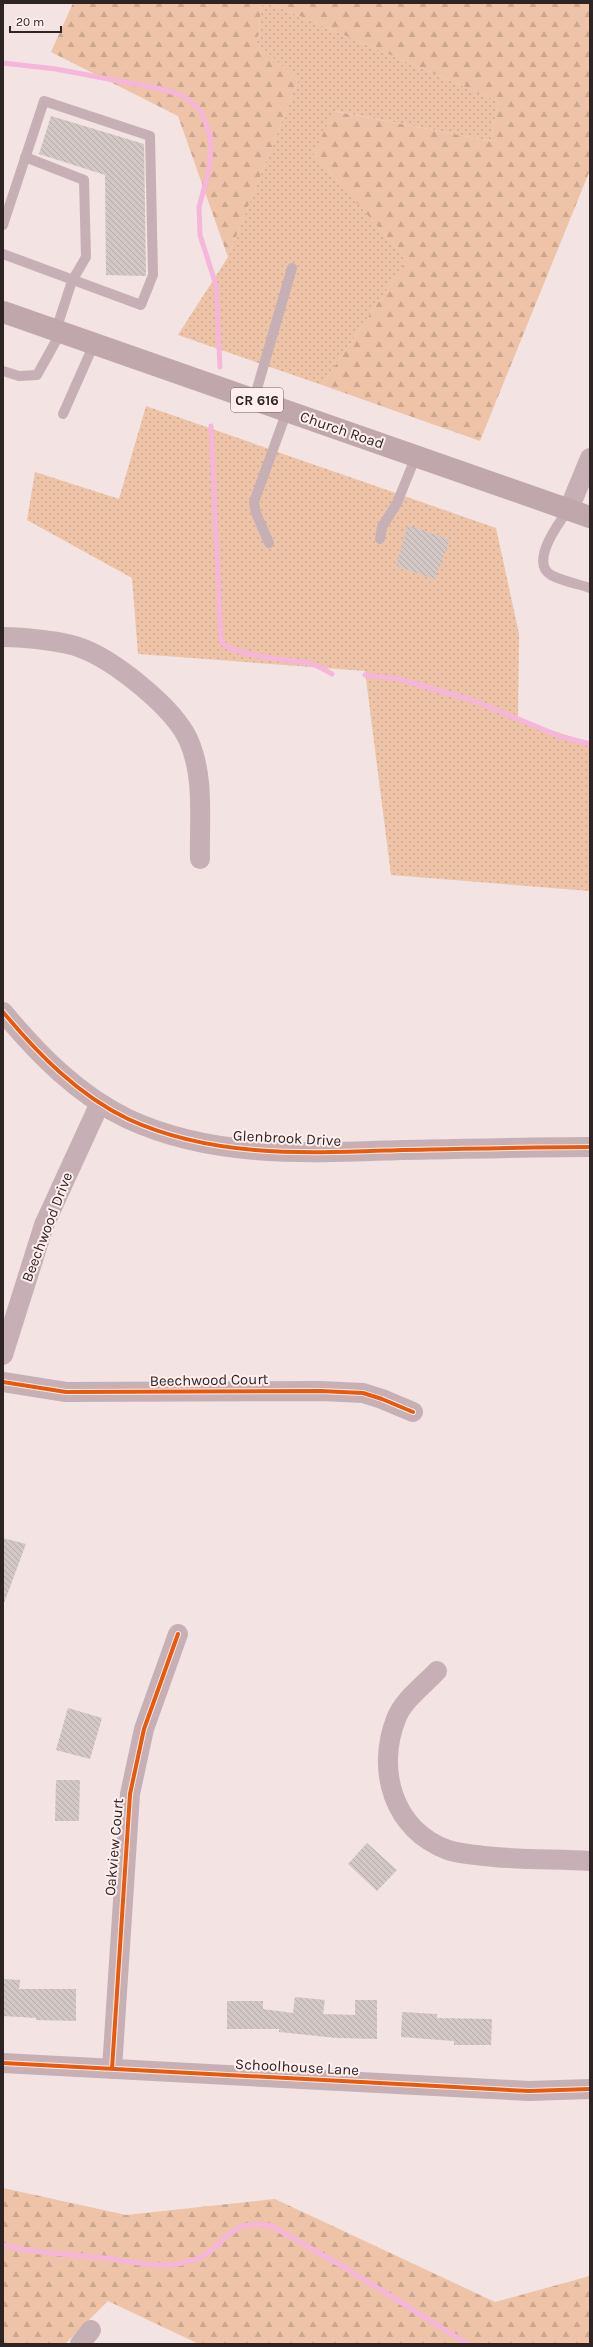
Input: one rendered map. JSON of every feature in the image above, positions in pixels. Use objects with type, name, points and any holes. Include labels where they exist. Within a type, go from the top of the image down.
[{"type":"main road","name":"Church Road","points":[[3,312],[590,517]]},
{"type":"street","points":[[569,509],[590,458]]},
{"type":"street","points":[[3,637],[81,648],[127,676],[154,696],[166,709],[188,739],[198,776],[200,859]]},
{"type":"street","name":"Glenbrook Drive","points":[[3,1012],[37,1051],[70,1081],[100,1103],[128,1118],[172,1135],[245,1150],[349,1153],[590,1147]]},
{"type":"street","name":"Beechwood Drive","points":[[3,1355],[42,1231],[79,1146],[100,1103]]},
{"type":"street","name":"Beechwood Court","points":[[3,1382],[66,1392],[320,1391],[363,1393],[413,1412]]},
{"type":"street","name":"Oakview Court","points":[[112,2069],[130,1794],[144,1729],[178,1634]]},
{"type":"street","points":[[437,1671],[406,1704],[396,1718],[386,1756],[390,1783],[404,1815],[416,1830],[431,1843],[449,1850],[512,1859],[590,1861]]},
{"type":"street","name":"Schoolhouse Lane","points":[[3,2063],[529,2091],[590,2090]]},
{"type":"lane","points":[[3,225],[44,101],[150,136],[153,275],[141,305],[72,281],[3,254]]},
{"type":"lane","points":[[3,371],[19,376],[37,375],[58,331],[72,281],[86,258],[84,180],[25,158]]},
{"type":"lane","points":[[254,399],[292,268]]},
{"type":"lane","points":[[63,414],[94,344]]},
{"type":"lane","points":[[269,543],[256,512],[254,502],[287,411]]},
{"type":"lane","points":[[380,539],[382,527],[397,503],[416,456]]},
{"type":"lane","points":[[569,509],[548,541],[546,568],[550,575],[590,588]]},
{"type":"green space","points":[[73,3],[262,3],[257,43],[298,81],[228,257],[178,116],[51,52]]},
{"type":"green space","points":[[262,3],[269,3],[498,101],[491,141],[334,111],[314,154],[407,260],[322,385],[178,335],[228,257],[298,81],[257,43]]},
{"type":"green space","points":[[269,3],[590,3],[590,170],[480,441],[322,385],[407,260],[314,154],[333,111],[491,141],[498,101]]},
{"type":"green space","points":[[146,406],[496,528],[519,634],[518,719],[590,743],[590,891],[391,875],[365,671],[138,654],[132,578],[27,520],[35,472],[119,499]]},
{"type":"green space","points":[[3,2188],[126,2215],[275,2199],[495,2302],[590,2276],[590,2344],[199,2344],[108,2301],[65,2344],[3,2344]]},
{"type":"building","points":[[51,116],[144,144],[146,276],[106,275],[105,175],[39,154]]},
{"type":"building","points":[[408,525],[450,540],[435,579],[396,566]]},
{"type":"building","points":[[3,1538],[26,1544],[4,1603],[3,1602]]},
{"type":"building","points":[[68,1708],[102,1718],[90,1759],[56,1750]]},
{"type":"building","points":[[56,1780],[80,1780],[79,1821],[55,1821]]},
{"type":"building","points":[[367,1843],[397,1870],[377,1891],[348,1864]]},
{"type":"building","points":[[3,1979],[20,1980],[19,1989],[76,1989],[76,2021],[36,2020],[36,2018],[3,2016]]},
{"type":"building","points":[[295,1997],[325,2000],[323,2014],[355,2015],[355,2000],[377,2000],[377,2039],[336,2038],[279,2032],[279,2029],[227,2029],[227,2001],[263,2001],[263,2009],[293,2013]]},
{"type":"building","points":[[402,2012],[437,2014],[437,2018],[492,2019],[491,2045],[454,2045],[454,2041],[401,2037]]},
{"type":"waterway","points":[[3,63],[56,69],[161,89],[184,96],[201,111],[210,135],[211,150],[208,174],[199,207],[200,235],[216,285],[220,367]]},
{"type":"waterway","points":[[211,426],[221,641],[237,651],[263,657],[312,664],[332,674]]},
{"type":"waterway","points":[[365,675],[399,679],[475,701],[559,736],[590,744]]},
{"type":"waterway","points":[[3,2245],[38,2252],[96,2257],[142,2264],[164,2265],[187,2262],[200,2258],[233,2231],[243,2227],[255,2225],[272,2226],[347,2269],[468,2344]]},
{"type":"cycle path","points":[[3,1012],[45,1058],[76,1086],[92,1098],[128,1119],[161,1132],[195,1141],[263,1151],[298,1152],[590,1147]]},
{"type":"cycle path","points":[[3,1382],[66,1392],[320,1391],[363,1393],[413,1412]]},
{"type":"cycle path","points":[[112,2069],[130,1794],[144,1729],[178,1634]]},
{"type":"cycle path","points":[[3,2063],[529,2091],[590,2089]]}]
